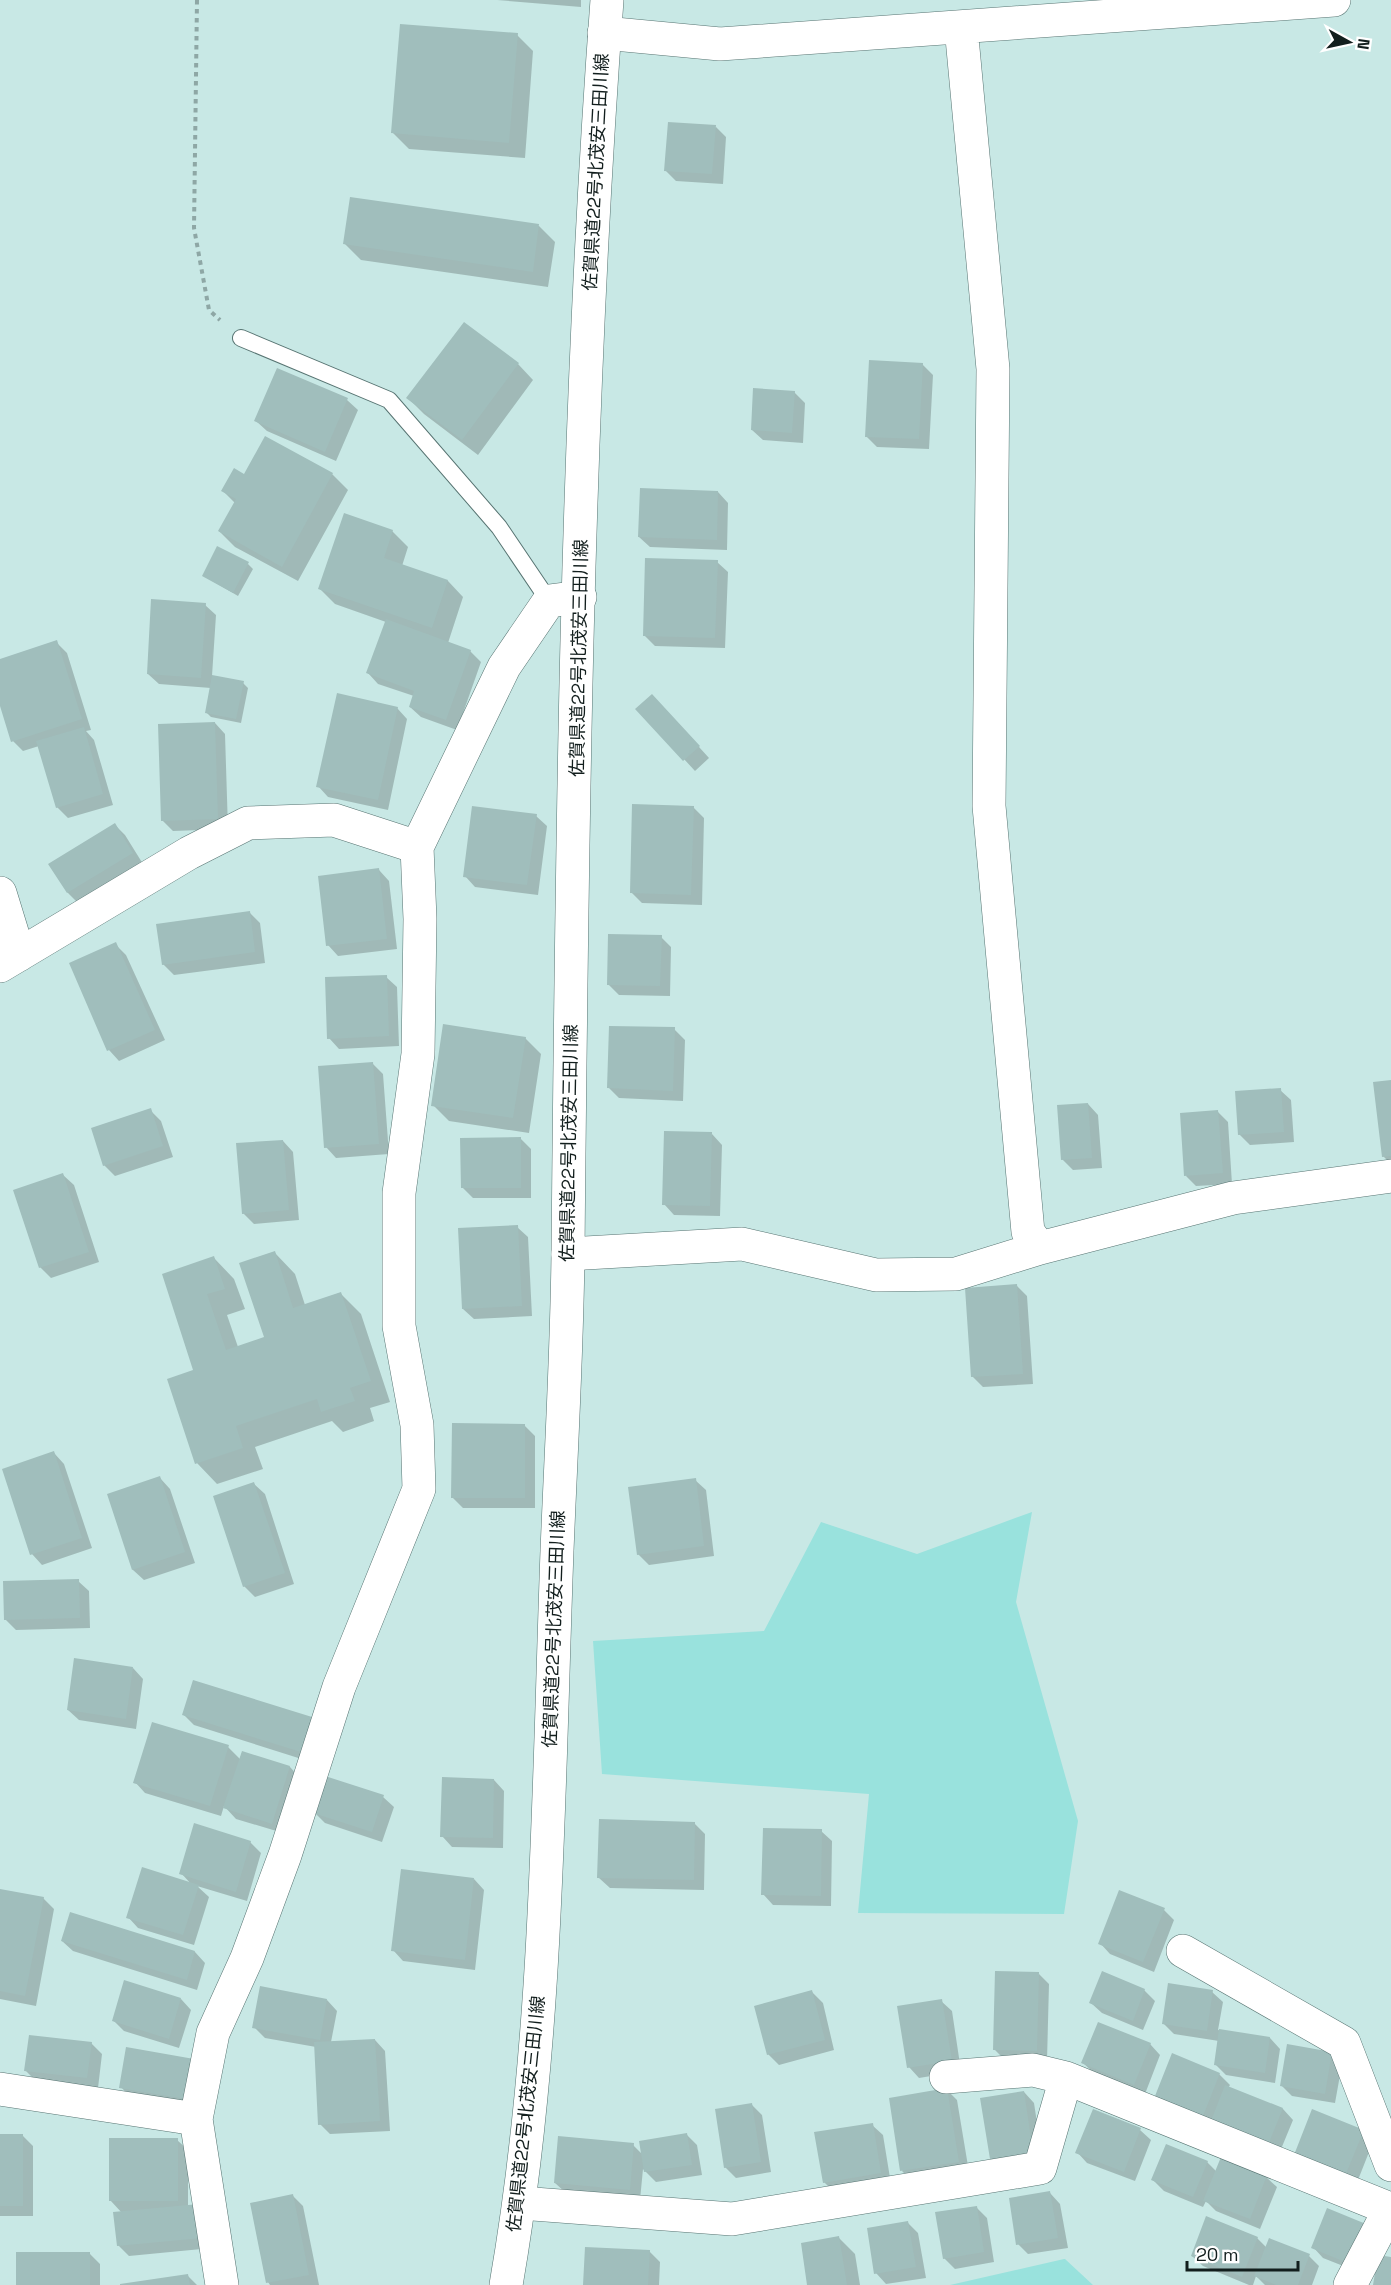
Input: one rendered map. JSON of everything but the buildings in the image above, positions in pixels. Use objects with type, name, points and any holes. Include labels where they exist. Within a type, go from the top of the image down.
[{"type":"street","name":"佐賀県道22号北茂安三田川線","points":[[506,2285],[520,2204],[532,2086],[547,1840],[568,1254],[564,599],[607,0]]},
{"type":"street","points":[[604,33],[720,44],[962,27],[1071,9],[1334,0]]},
{"type":"street","points":[[962,27],[993,369],[989,806],[1028,1232],[1040,1248]]},
{"type":"street","points":[[222,2285],[196,2119],[213,2033],[247,1958],[285,1855],[339,1687],[419,1489],[417,1425],[399,1326],[399,1194],[418,1054],[420,919],[417,847],[504,667],[564,599]]},
{"type":"street","points":[[0,893],[9,960],[189,853],[248,824],[334,820],[417,847]]},
{"type":"street","points":[[568,1254],[742,1244],[876,1275],[956,1274],[1040,1248],[1233,1198],[1391,1176]]},
{"type":"street","points":[[1183,1950],[1344,2043],[1391,2164]]},
{"type":"street","points":[[946,2077],[1033,2070],[1066,2078],[1390,2206],[1350,2285]]},
{"type":"street","points":[[520,2204],[732,2219],[1040,2169],[1066,2078]]},
{"type":"street","points":[[0,2089],[196,2119]]},
{"type":"lane","points":[[241,338],[389,400],[564,599]]},
{"type":"path","points":[[197,0],[194,228],[209,310],[241,338]]},
{"type":"shaded area","points":[[1032,1512],[1016,1602],[1078,1821],[1064,1914],[858,1913],[869,1794],[602,1774],[593,1641],[764,1631],[821,1522],[917,1554]]},
{"type":"shaded area","points":[[1064,2259],[1093,2285],[950,2285]]}]
